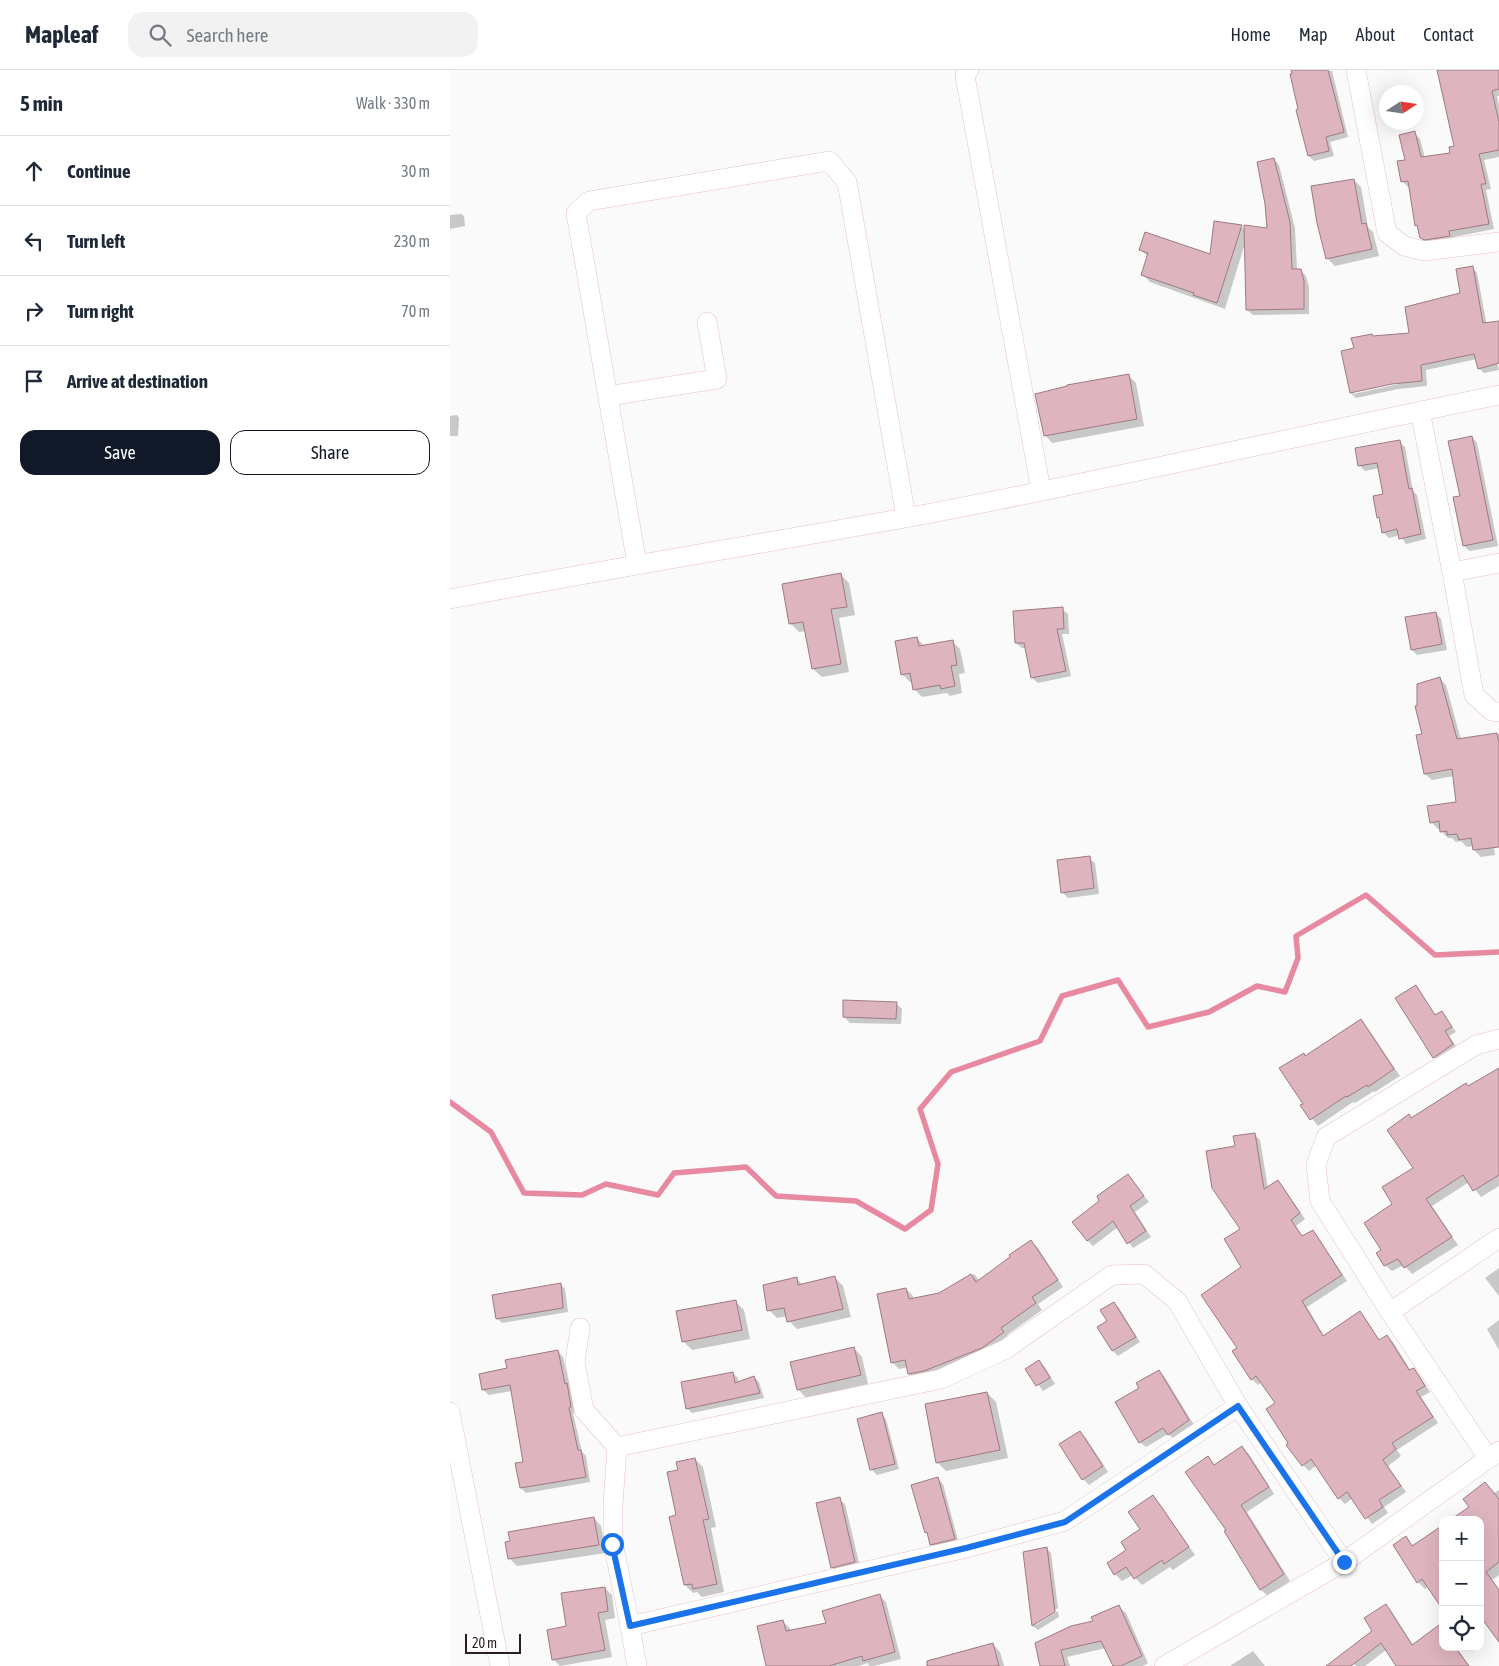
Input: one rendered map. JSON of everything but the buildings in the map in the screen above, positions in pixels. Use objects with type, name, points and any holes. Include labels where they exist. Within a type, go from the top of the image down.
[{"type":"street","points":[[969,70],[965,76],[1041,490]]},
{"type":"street","points":[[1356,70],[1387,233],[1404,246],[1424,251],[1499,242]]},
{"type":"street","points":[[637,564],[576,213],[589,201],[829,161],[847,182],[906,518]]},
{"type":"street","points":[[608,396],[717,379],[708,322]]},
{"type":"street","points":[[450,599],[637,564],[906,518],[1499,395]]},
{"type":"street","points":[[1420,411],[1474,696],[1492,711],[1499,712]]},
{"type":"street","points":[[1452,572],[1499,563]]},
{"type":"street","points":[[1164,1666],[1344,1562],[1494,1454],[1390,1312],[1320,1201],[1316,1166],[1326,1137],[1476,1045],[1499,1039]]},
{"type":"street","points":[[1390,1312],[1499,1238]]},
{"type":"street","points":[[618,1447],[941,1379],[1006,1349],[1112,1275],[1144,1274],[1178,1301],[1238,1406],[1344,1562]]},
{"type":"street","points":[[580,1328],[575,1362],[584,1410],[618,1447],[612,1544],[637,1666]]},
{"type":"street","points":[[630,1626],[966,1548],[1065,1522],[1238,1406]]},
{"type":"street","points":[[450,1412],[500,1666]]},
{"type":"waterway","points":[[450,1102],[491,1132],[524,1193],[582,1195],[606,1184],[658,1195],[674,1173],[746,1167],[776,1196],[856,1201],[905,1229],[931,1210],[938,1164],[920,1109],[951,1072],[1040,1041],[1062,996],[1118,980],[1148,1027],[1209,1012],[1257,986],[1285,992],[1298,958],[1296,936],[1366,895],[1435,955],[1499,952]]},
{"type":"route","points":[[612,1544],[630,1626],[966,1548],[1065,1522],[1238,1406],[1344,1562]]}]
